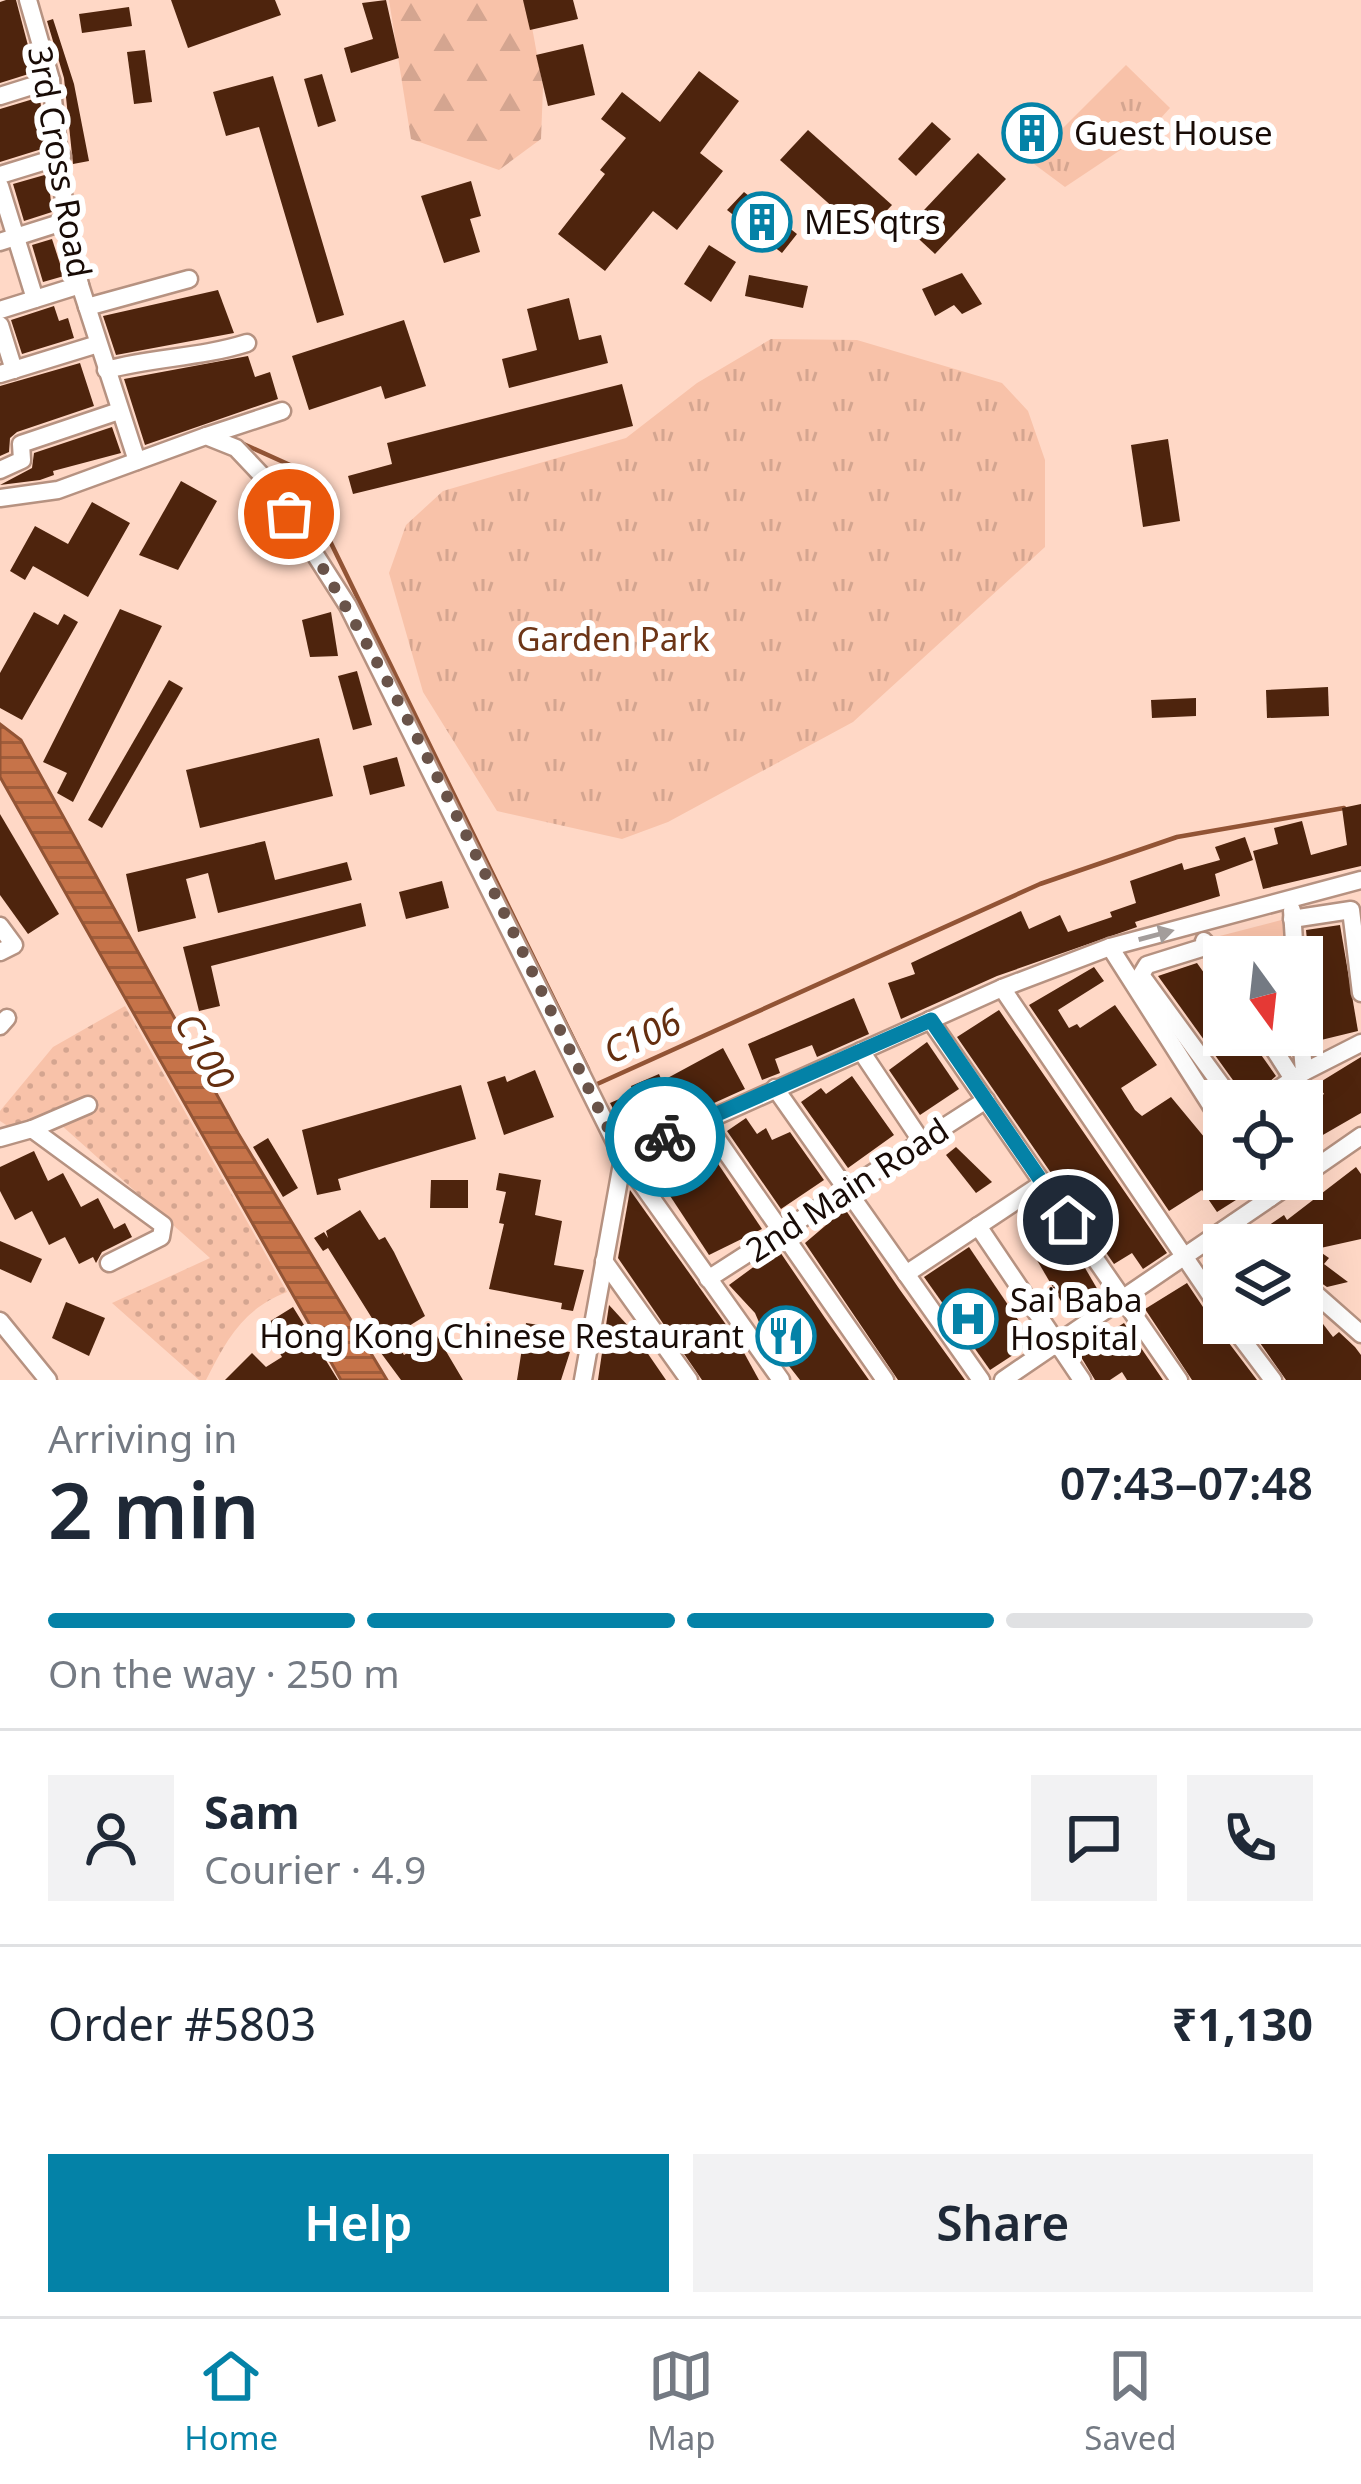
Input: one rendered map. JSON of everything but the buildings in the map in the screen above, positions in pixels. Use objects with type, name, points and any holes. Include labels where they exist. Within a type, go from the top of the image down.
[{"type":"street","name":"3rd Cross Road","points":[[28,0],[51,80],[66,221],[80,285],[137,461]]},
{"type":"street","points":[[0,96],[51,80]]},
{"type":"street","points":[[0,175],[62,156]]},
{"type":"street","points":[[0,186],[8,239],[35,299]]},
{"type":"street","points":[[8,239],[66,221]]},
{"type":"street","points":[[87,307],[189,279]]},
{"type":"street","points":[[0,310],[80,285]]},
{"type":"street","points":[[0,325],[7,372],[98,344]]},
{"type":"street","points":[[106,370],[170,353],[198,358],[247,343]]},
{"type":"street","points":[[0,470],[22,460],[21,444],[119,411]]},
{"type":"street","points":[[0,498],[58,490],[281,411]]},
{"type":"street","points":[[206,436],[236,448],[270,484],[348,606],[623,1158],[781,1380]]},
{"type":"street","points":[[623,1158],[1002,988],[1110,947],[1361,880]]},
{"type":"street","points":[[1291,899],[1293,936]]},
{"type":"street","points":[[1292,919],[1351,910],[1361,993]]},
{"type":"street","points":[[1193,925],[1203,939]]},
{"type":"street","points":[[0,926],[7,948]]},
{"type":"street","points":[[1110,947],[1203,1093]]},
{"type":"street","points":[[1203,948],[1147,965],[1141,975],[1218,1080]]},
{"type":"street","points":[[1002,988],[1203,1286]]},
{"type":"street","points":[[931,1020],[1179,1380]]},
{"type":"street","points":[[1291,1080],[1361,1043]]},
{"type":"street","points":[[861,1051],[922,1142]]},
{"type":"street","points":[[1282,1056],[1298,1075]]},
{"type":"street","points":[[1298,1075],[1299,1056]]},
{"type":"street","points":[[775,1088],[981,1380]]},
{"type":"street","name":"2nd Main Road","points":[[708,1279],[986,1100]]},
{"type":"street","points":[[0,1138],[88,1105]]},
{"type":"street","points":[[703,1119],[886,1380]]},
{"type":"street","points":[[32,1129],[163,1225],[161,1237],[109,1263]]},
{"type":"street","points":[[1323,1162],[1361,1136]]},
{"type":"street","points":[[585,1378],[623,1158]]},
{"type":"street","points":[[906,1274],[1043,1183]]},
{"type":"street","points":[[1003,1380],[1267,1200]]},
{"type":"street","points":[[978,1226],[1082,1380]]},
{"type":"street","points":[[604,1261],[689,1380]]},
{"type":"street","points":[[1323,1301],[1361,1334]]},
{"type":"street","points":[[0,1321],[48,1380]]},
{"type":"street","points":[[1246,1344],[1273,1380]]},
{"type":"green space","points":[[389,0],[527,0],[543,87],[541,139],[499,170],[411,139]]},
{"type":"green space","points":[[1126,65],[1170,108],[1149,131],[1065,187],[1030,161]]},
{"type":"green space","name":"Garden Park","points":[[771,339],[857,340],[1002,383],[1028,411],[1045,460],[1045,547],[853,722],[668,822],[622,839],[497,811],[423,692],[389,573],[406,525],[443,491],[626,438],[697,383]]},
{"type":"green space","points":[[1285,919],[1286,936],[1220,936]]},
{"type":"green space","points":[[125,1006],[287,1292],[259,1307],[238,1327],[206,1380],[199,1380],[112,1303],[210,1258],[51,1116],[14,1130],[0,1121],[0,1111],[53,1047]]},
{"type":"shaded area","points":[[0,724],[21,740],[238,1133],[387,1380],[341,1380],[0,777]]},
{"type":"waterway","name":"C106","points":[[237,441],[290,465],[307,494],[588,1069]]},
{"type":"waterway","name":"C106","points":[[595,1085],[1040,884],[1177,837],[1344,808]]},
{"type":"way so far","points":[[289,514],[348,606],[421,744],[623,1158],[665,1137]]},
{"type":"place","name":"Guest House","points":[[1032,133]]},
{"type":"place","name":"MES qtrs","points":[[762,222]]},
{"type":"place","name":"Sai Baba Hospital","points":[[968,1319]]},
{"type":"place","name":"Hong Kong Chinese Restaurant","points":[[786,1336]]},
{"type":"route","points":[[665,1137],[931,1020],[1068,1220]]},
{"type":"water label","name":"C100","points":[[205,1051]]}]
